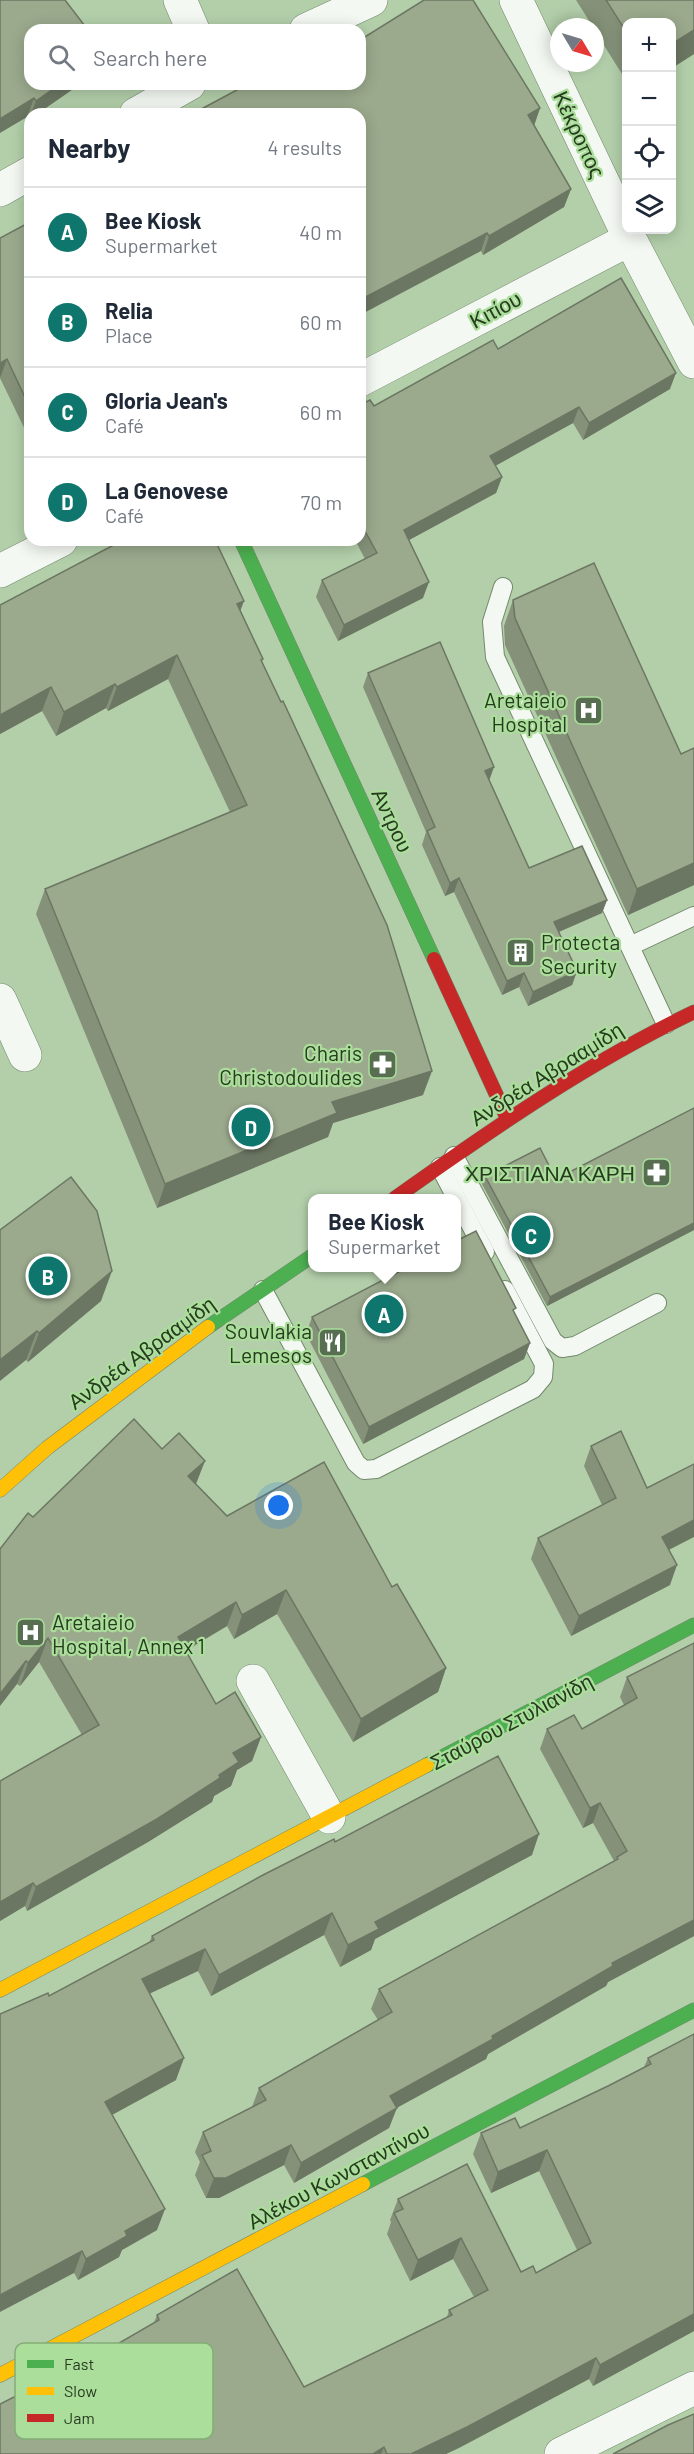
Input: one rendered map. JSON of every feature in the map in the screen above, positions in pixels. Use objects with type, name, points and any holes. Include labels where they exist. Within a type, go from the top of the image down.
[{"type":"street","points":[[180,0],[190,24]]},
{"type":"street","points":[[319,24],[371,0]]},
{"type":"street","name":"Κέκροπος","points":[[516,0],[630,239],[694,362]]},
{"type":"street","points":[[147,108],[178,90]]},
{"type":"street","points":[[0,190],[24,176]]},
{"type":"street","name":"Κιτίου","points":[[366,377],[630,239]]},
{"type":"street","points":[[0,572],[50,546]]},
{"type":"street","name":"Αντρου","points":[[244,546],[507,1118]]},
{"type":"street","points":[[0,1000],[24,1055]]},
{"type":"street","name":"Ανδρέα Αβρααμίδη","points":[[401,1194],[507,1118],[666,1024],[694,1012]]},
{"type":"street","name":"Ανδρέα Αβρααμίδη","points":[[0,1490],[47,1448],[188,1341],[308,1259]]},
{"type":"street","name":"Σταύρου Στυλιανίδη","points":[[0,1990],[694,1625]]},
{"type":"street","points":[[253,1681],[329,1817]]},
{"type":"street","name":"Αλέκου Κωνσταντίνου","points":[[61,2343],[694,2010]]},
{"type":"street","name":"Αλέκου Κωνσταντίνου","points":[[0,2375],[15,2367]]},
{"type":"street","points":[[561,2454],[694,2388]]},
{"type":"lane","points":[[503,587],[492,622],[495,657],[666,1024]]},
{"type":"lane","points":[[630,946],[694,916]]},
{"type":"lane","points":[[263,1290],[356,1463],[364,1470],[376,1468],[533,1389],[543,1377],[544,1364],[447,1162]]},
{"type":"lane","points":[[447,1162],[553,1341],[562,1348],[575,1346],[657,1303]]},
{"type":"building","points":[[0,0],[65,0],[83,24],[24,24],[24,90],[52,90],[36,101],[34,98],[0,119]]},
{"type":"building","points":[[424,0],[473,0],[540,108],[528,115],[571,189],[489,236],[487,233],[366,297],[366,108],[203,108],[237,90],[366,90],[366,36]]},
{"type":"building","points":[[606,0],[694,0],[694,30],[676,41],[676,18],[622,18],[622,25]]},
{"type":"building","points":[[24,225],[24,395],[7,359],[0,363],[0,238]]},
{"type":"building","points":[[621,278],[676,373],[589,423],[579,407],[490,456],[502,477],[404,530],[429,582],[344,625],[322,580],[377,553],[366,533],[366,402],[370,400],[374,406],[493,340],[498,349]]},
{"type":"building","points":[[112,546],[218,546],[244,601],[237,604],[263,659],[261,660],[281,702],[283,701],[387,925],[432,1071],[332,1102],[337,1113],[165,1184],[45,889],[247,805],[177,655],[117,687],[115,684],[64,712],[51,687],[0,715],[0,605]]},
{"type":"building","name":"Aretaieio Hospital","points":[[594,563],[681,754],[694,748],[694,863],[637,889],[515,618],[513,600]]},
{"type":"building","points":[[440,642],[494,767],[485,771],[529,868],[582,846],[607,900],[554,922],[577,971],[533,992],[524,973],[507,981],[459,878],[450,883],[427,831],[435,827],[368,673]]},
{"type":"building","points":[[694,1108],[694,1223],[550,1297],[485,1176],[540,1148],[556,1179]]},
{"type":"building","points":[[71,1177],[97,1211],[112,1271],[39,1333],[37,1331],[0,1360],[0,1230]]},
{"type":"building","points":[[476,1231],[516,1308],[513,1310],[530,1343],[369,1427],[312,1317],[398,1272],[461,1272],[461,1238]]},
{"type":"building","points":[[134,1419],[162,1449],[179,1433],[205,1461],[188,1476],[227,1516],[324,1462],[392,1587],[397,1584],[446,1668],[361,1719],[286,1590],[242,1615],[236,1602],[178,1637],[216,1704],[235,1692],[261,1737],[233,1753],[239,1762],[219,1775],[220,1778],[157,1819],[36,1887],[33,1883],[0,1902],[0,1781],[99,1725],[48,1638],[0,1694],[0,1549],[28,1513],[33,1517]]},
{"type":"building","points":[[621,1431],[647,1488],[694,1464],[694,1520],[662,1537],[677,1565],[579,1616],[538,1538],[616,1498],[591,1446]]},
{"type":"building","points":[[694,1643],[694,1920],[612,1963],[613,1966],[492,2036],[493,2039],[390,2096],[397,2108],[301,2163],[291,2145],[226,2178],[214,2178],[202,2155],[211,2151],[203,2132],[266,2100],[259,2088],[392,2012],[379,1989],[618,1859],[617,1857],[627,1851],[600,1803],[590,1808],[547,1729],[574,1715],[582,1729],[637,1698],[627,1677]]},
{"type":"building","points":[[498,1756],[539,1834],[375,1922],[379,1929],[348,1945],[332,1913],[219,1975],[205,1949],[142,1979],[184,2058],[105,2102],[165,2209],[125,2231],[127,2236],[86,2259],[82,2251],[0,2295],[0,2014],[48,1993],[49,1996],[154,1940],[152,1936],[263,1875],[334,1839],[335,1842]]},
{"type":"building","points":[[694,2034],[694,2314],[600,2365],[596,2358],[467,2427],[411,2454],[387,2454],[384,2447],[373,2454],[0,2454],[0,2404],[15,2396],[15,2439],[213,2439],[213,2343],[119,2343],[159,2320],[157,2315],[237,2269],[304,2387],[452,2315],[449,2310],[488,2290],[461,2238],[418,2260],[394,2213],[403,2209],[398,2199],[467,2164],[521,2272],[533,2266],[536,2273],[591,2243],[547,2150],[498,2172],[481,2133],[515,2118],[520,2128],[651,2064],[648,2058]]},
{"type":"building","points":[[694,2414],[694,2454],[613,2454],[668,2425]]},
{"type":"traffic: fast","points":[[244,546],[434,959]]},
{"type":"traffic: fast","points":[[208,1327],[308,1259]]},
{"type":"traffic: fast","points":[[427,1765],[694,1625]]},
{"type":"traffic: fast","points":[[363,2184],[694,2010]]},
{"type":"traffic: slow","points":[[0,1490],[47,1448],[208,1327]]},
{"type":"traffic: slow","points":[[0,1990],[427,1765]]},
{"type":"traffic: slow","points":[[61,2343],[363,2184]]},
{"type":"traffic: slow","points":[[0,2375],[15,2367]]},
{"type":"traffic: jam","points":[[434,959],[507,1118]]},
{"type":"traffic: jam","points":[[401,1194],[578,1075],[694,1012]]},
{"type":"place","name":"Aretaieio Hospital","points":[[588,711]]},
{"type":"place","name":"Protecta Security","points":[[520,953]]},
{"type":"place","name":"Charis Christodoulides","points":[[383,1064]]},
{"type":"place","name":"La Genovese","points":[[251,1127]]},
{"type":"place","name":"ΧΡΙΣΤΙΑΝΑ ΚΑΡΗ","points":[[656,1172]]},
{"type":"place","name":"Gloria Jean's","points":[[531,1235]]},
{"type":"place","name":"Relia","points":[[48,1276]]},
{"type":"place","name":"Bee Kiosk","points":[[384,1314]]},
{"type":"place","name":"Souvlakia Lemesos","points":[[333,1342]]},
{"type":"place","name":"Aretaieio Hospital, Annex 1","points":[[31,1633]]}]
